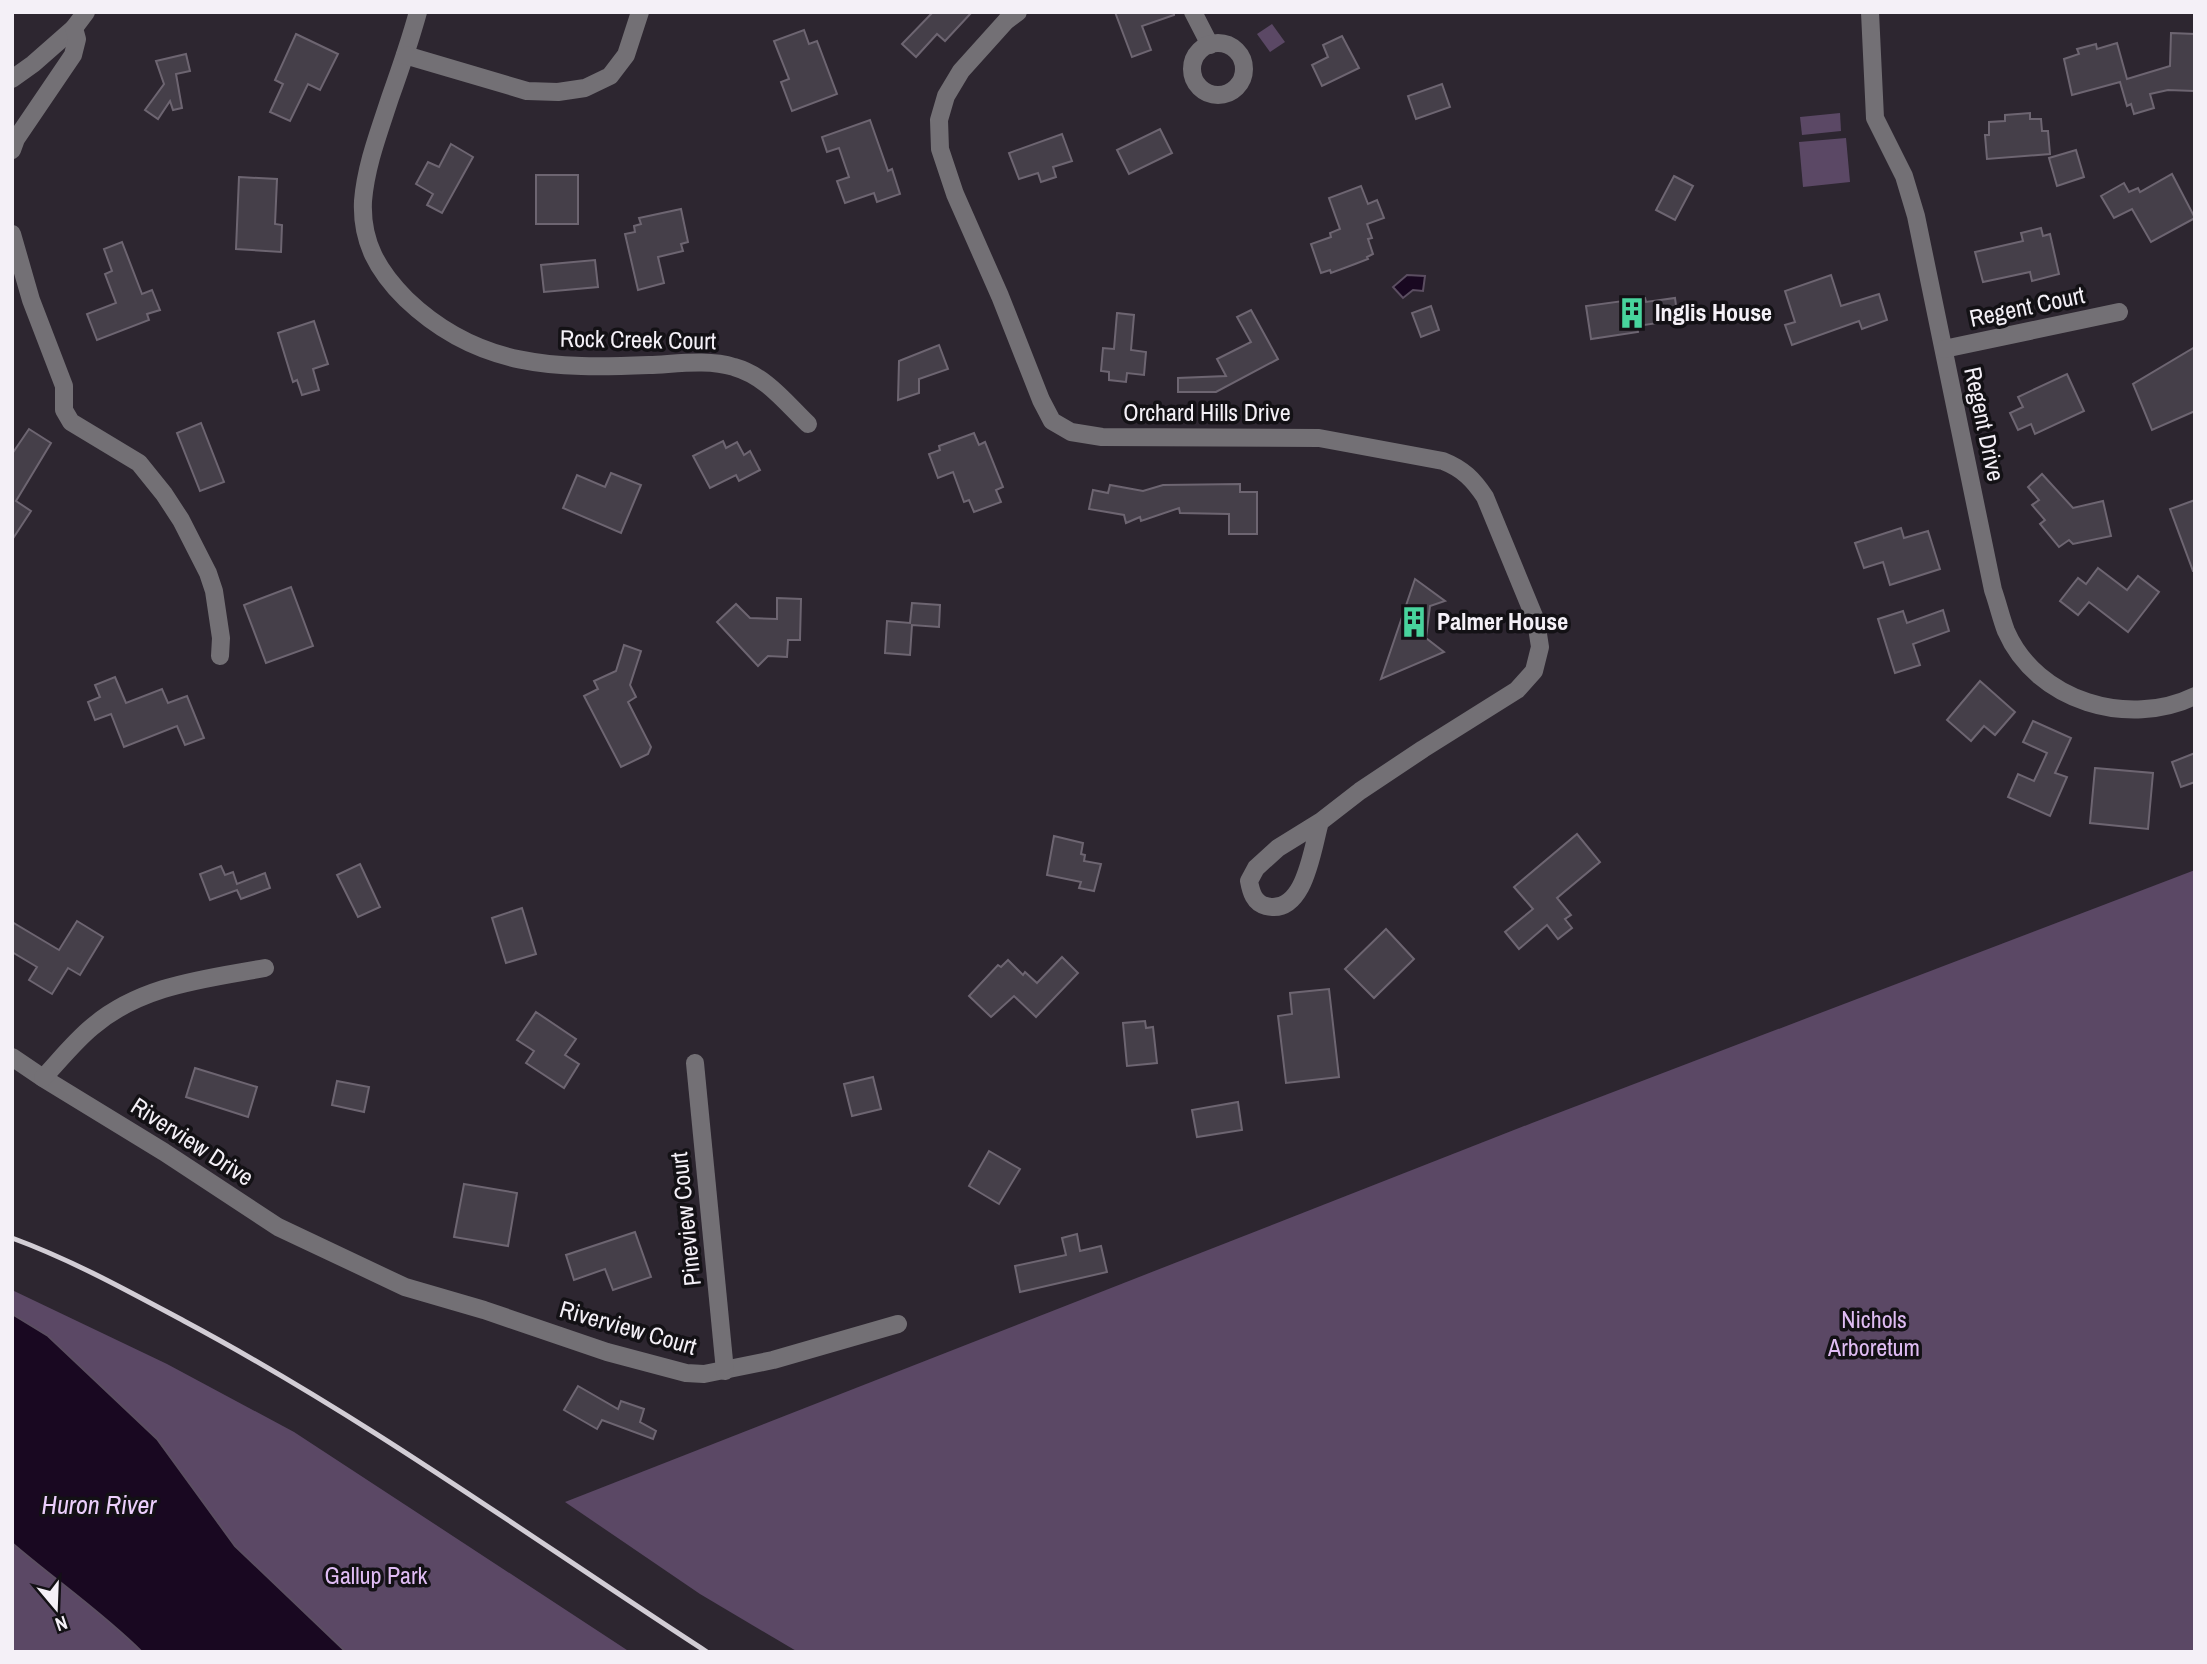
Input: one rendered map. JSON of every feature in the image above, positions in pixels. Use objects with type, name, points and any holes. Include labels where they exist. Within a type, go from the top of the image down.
[{"type":"street","points":[[12,79],[74,28],[86,12]]},
{"type":"street","name":"Rock Creek Court","points":[[418,12],[371,153],[363,201],[366,240],[386,279],[421,313],[475,347],[526,362],[592,367],[692,363],[732,366],[760,377],[808,424]]},
{"type":"street","points":[[405,55],[527,91],[558,92],[584,88],[610,76],[626,55],[640,12]]},
{"type":"street","name":"Orchard Hills Drive","points":[[1018,12],[1006,21],[961,71],[946,96],[939,120],[940,149],[955,194],[1052,421],[1071,432],[1102,436],[1319,438],[1443,461],[1458,467],[1474,479],[1485,497],[1536,621],[1540,648],[1534,671],[1517,690],[1360,791],[1320,822]]},
{"type":"street","points":[[1193,12],[1210,45]]},
{"type":"street","name":"Regent Drive","points":[[1870,12],[1875,118],[1904,176],[1916,216],[1993,590],[2007,633],[2025,661],[2046,681],[2066,694],[2095,706],[2147,710],[2180,703],[2195,696]]},
{"type":"street","points":[[12,150],[16,139],[73,55],[77,39],[74,28]]},
{"type":"street","points":[[12,234],[31,300],[64,386],[64,410],[71,422],[139,463],[181,520],[215,591],[221,638],[220,656]]},
{"type":"street","name":"Regent Court","points":[[1944,349],[2119,313]]},
{"type":"street","points":[[1320,822],[1300,891],[1290,903],[1275,909],[1261,905],[1252,895],[1249,881],[1256,868],[1278,848],[1320,822]]},
{"type":"street","points":[[43,1078],[92,1026],[133,1000],[167,987],[265,968]]},
{"type":"street","name":"Riverview Drive","points":[[12,1057],[278,1227],[350,1262]]},
{"type":"street","name":"Pineview Court","points":[[695,1063],[725,1371]]},
{"type":"street","name":"Riverview Court","points":[[350,1262],[405,1287],[655,1366],[686,1373],[725,1371],[773,1360],[898,1324]]},
{"type":"green space","points":[[1272,24],[1285,42],[1270,52],[1257,34]]},
{"type":"green space","points":[[1840,113],[1841,131],[1802,135],[1800,117]]},
{"type":"green space","points":[[1846,138],[1850,182],[1803,187],[1799,142]]},
{"type":"green space","name":"Nichols Arboretum","points":[[2195,870],[2195,1652],[798,1652],[700,1594],[565,1502],[1532,1123]]},
{"type":"green space","name":"Gallup Park","points":[[12,1290],[167,1364],[294,1432],[630,1652],[346,1652],[235,1546],[157,1439],[48,1336],[12,1314]]},
{"type":"green space","points":[[12,1540],[145,1652],[12,1652]]},
{"type":"water","points":[[1407,275],[1425,276],[1423,291],[1413,290],[1403,298],[1393,287]]},
{"type":"water","name":"Huron River","points":[[12,1314],[48,1336],[157,1439],[235,1546],[346,1652],[142,1652],[111,1623],[12,1543]]},
{"type":"building","points":[[933,12],[972,12],[945,41],[937,34],[916,57],[902,44]]},
{"type":"building","points":[[1115,12],[1174,12],[1174,15],[1142,26],[1151,50],[1132,57]]},
{"type":"building","points":[[804,30],[809,44],[817,41],[837,94],[792,111],[781,82],[789,79],[774,41]]},
{"type":"building","points":[[2171,33],[2195,34],[2194,91],[2168,90],[2150,94],[2154,108],[2134,114],[2131,104],[2127,106],[2120,82],[2072,95],[2064,59],[2079,54],[2077,49],[2096,44],[2097,49],[2117,43],[2127,79],[2170,66]]},
{"type":"building","points":[[296,34],[338,54],[320,90],[308,84],[290,121],[270,112],[283,84],[275,80]]},
{"type":"building","points":[[1342,36],[1359,68],[1322,86],[1312,65],[1328,57],[1323,45]]},
{"type":"building","points":[[186,54],[190,71],[176,74],[182,108],[173,110],[170,101],[158,119],[145,110],[164,84],[156,61]]},
{"type":"building","points":[[1442,84],[1450,107],[1416,119],[1408,96]]},
{"type":"building","points":[[2030,113],[2030,119],[2041,119],[2042,131],[2048,131],[2050,154],[1987,159],[1985,135],[1989,135],[1989,122],[2005,121],[2005,115]]},
{"type":"building","points":[[870,120],[888,171],[892,169],[900,194],[877,202],[874,193],[845,203],[837,181],[849,177],[839,148],[827,152],[822,137]]},
{"type":"building","points":[[1160,129],[1172,153],[1129,174],[1117,150]]},
{"type":"building","points":[[1062,134],[1072,161],[1053,167],[1056,177],[1041,182],[1038,173],[1019,179],[1009,153]]},
{"type":"building","points":[[451,144],[473,157],[442,213],[427,205],[433,194],[416,184],[428,162],[439,167]]},
{"type":"building","points":[[2076,150],[2084,177],[2057,186],[2049,158]]},
{"type":"building","points":[[2172,174],[2195,218],[2151,242],[2132,209],[2114,218],[2101,196],[2124,183],[2129,192],[2138,188],[2140,192]]},
{"type":"building","points":[[536,175],[578,175],[578,224],[536,224]]},
{"type":"building","points":[[1674,176],[1693,186],[1675,220],[1656,210]]},
{"type":"building","points":[[239,177],[277,179],[275,224],[282,225],[281,252],[236,249]]},
{"type":"building","points":[[1361,186],[1368,204],[1377,200],[1384,218],[1367,224],[1372,238],[1368,239],[1373,254],[1367,257],[1368,259],[1331,273],[1330,270],[1321,273],[1311,244],[1331,237],[1330,233],[1340,229],[1329,198]]},
{"type":"building","points":[[681,209],[688,242],[681,244],[683,251],[658,257],[664,283],[638,290],[625,234],[635,232],[634,226],[641,224],[639,218]]},
{"type":"building","points":[[2041,228],[2043,236],[2050,234],[2059,274],[2032,281],[2030,272],[1983,282],[1975,252],[2023,241],[2021,233]]},
{"type":"building","points":[[122,242],[142,294],[152,290],[160,310],[147,314],[149,320],[97,340],[87,314],[116,303],[105,274],[112,271],[104,249]]},
{"type":"building","points":[[595,260],[598,287],[544,292],[541,265]]},
{"type":"building","points":[[1831,275],[1841,306],[1879,294],[1887,320],[1862,329],[1859,321],[1792,345],[1785,325],[1795,322],[1785,291]]},
{"type":"building","name":"Inglis House","points":[[1645,298],[1646,302],[1675,298],[1678,320],[1637,326],[1638,332],[1591,339],[1586,306]]},
{"type":"building","points":[[1431,306],[1439,330],[1421,337],[1412,313]]},
{"type":"building","points":[[1251,310],[1278,359],[1216,392],[1178,392],[1178,378],[1226,376],[1217,359],[1251,342],[1237,317]]},
{"type":"building","points":[[1117,313],[1134,315],[1131,350],[1146,352],[1144,375],[1127,373],[1126,382],[1109,380],[1109,372],[1101,371],[1103,348],[1114,349]]},
{"type":"building","points":[[314,321],[328,364],[313,369],[319,390],[302,395],[297,380],[293,382],[278,333]]},
{"type":"building","points":[[939,345],[948,369],[919,379],[919,393],[898,400],[899,361]]},
{"type":"building","points":[[2195,347],[2195,411],[2152,430],[2133,384]]},
{"type":"building","points":[[2067,374],[2084,411],[2035,434],[2031,424],[2018,430],[2010,413],[2023,407],[2018,397]]},
{"type":"building","points":[[201,423],[224,482],[200,491],[177,433]]},
{"type":"building","points":[[29,429],[51,443],[16,501],[31,511],[12,540],[12,454]]},
{"type":"building","points":[[974,433],[979,445],[985,442],[1003,487],[996,490],[1001,502],[974,512],[969,500],[964,502],[953,472],[938,478],[929,454],[940,450],[939,446]]},
{"type":"building","points":[[723,441],[726,448],[737,442],[744,455],[750,451],[760,470],[739,481],[736,475],[710,488],[693,456]]},
{"type":"building","points":[[611,473],[641,485],[621,533],[563,508],[577,475],[605,487]]},
{"type":"building","points":[[2042,474],[2073,508],[2103,501],[2111,536],[2073,544],[2069,540],[2059,547],[2040,524],[2045,520],[2032,505],[2039,500],[2028,487]]},
{"type":"building","points":[[1240,484],[1240,492],[1257,492],[1257,534],[1229,534],[1229,514],[1180,513],[1179,508],[1141,521],[1140,517],[1126,523],[1124,515],[1089,509],[1093,490],[1108,493],[1110,485],[1143,491],[1163,485]]},
{"type":"building","points":[[2195,500],[2195,571],[2193,571],[2170,509]]},
{"type":"building","points":[[1901,528],[1904,538],[1928,531],[1940,569],[1890,585],[1883,562],[1864,568],[1855,543]]},
{"type":"building","points":[[2098,568],[2127,590],[2138,576],[2159,592],[2128,632],[2089,602],[2078,615],[2060,601],[2078,578],[2086,584]]},
{"type":"building","name":"Palmer House","points":[[1415,579],[1445,601],[1430,606],[1426,638],[1444,652],[1381,679]]},
{"type":"building","points":[[291,587],[313,646],[266,663],[244,605]]},
{"type":"building","points":[[777,598],[801,599],[800,640],[788,640],[787,657],[768,656],[758,666],[717,622],[736,604],[750,618],[777,619]]},
{"type":"building","points":[[912,603],[940,605],[939,627],[912,625],[910,655],[885,653],[887,621],[910,623]]},
{"type":"building","points":[[1943,610],[1949,631],[1913,644],[1920,665],[1895,673],[1878,619],[1903,611],[1907,623]]},
{"type":"building","points":[[624,645],[641,651],[630,685],[636,697],[628,702],[651,747],[648,754],[621,767],[584,696],[598,689],[594,681],[616,671]]},
{"type":"building","points":[[115,677],[126,703],[162,689],[168,703],[187,696],[204,738],[185,745],[177,726],[124,747],[111,714],[95,720],[88,702],[100,697],[95,685]]},
{"type":"building","points":[[1980,681],[2015,712],[1995,735],[1984,726],[1971,741],[1947,720]]},
{"type":"building","points":[[2033,721],[2071,738],[2055,773],[2067,777],[2050,816],[2008,797],[2018,774],[2034,781],[2047,753],[2023,742]]},
{"type":"building","points":[[2195,753],[2195,782],[2181,787],[2172,762]]},
{"type":"building","points":[[2095,768],[2153,773],[2148,829],[2090,823]]},
{"type":"building","points":[[1577,834],[1600,862],[1557,898],[1571,915],[1565,919],[1572,928],[1558,939],[1547,925],[1519,949],[1505,932],[1533,909],[1514,887]]},
{"type":"building","points":[[1054,836],[1083,843],[1081,854],[1085,855],[1084,861],[1101,864],[1094,891],[1079,888],[1081,882],[1047,875]]},
{"type":"building","points":[[360,864],[380,907],[358,917],[337,875]]},
{"type":"building","points":[[221,866],[225,875],[233,872],[237,884],[265,873],[270,888],[241,899],[237,890],[210,900],[200,874]]},
{"type":"building","points":[[522,908],[536,954],[506,963],[492,918]]},
{"type":"building","points":[[77,921],[103,937],[80,975],[68,968],[52,994],[29,980],[37,967],[12,952],[12,922],[59,950]]},
{"type":"building","points":[[1386,929],[1414,959],[1374,998],[1345,969]]},
{"type":"building","points":[[1062,957],[1078,973],[1036,1017],[1014,996],[991,1017],[969,996],[998,965],[1001,967],[1008,960],[1023,975],[1025,972],[1037,983]]},
{"type":"building","points":[[1329,989],[1339,1077],[1286,1083],[1278,1016],[1292,1014],[1290,993]]},
{"type":"building","points":[[536,1012],[576,1039],[565,1055],[579,1064],[564,1088],[526,1063],[534,1051],[517,1040]]},
{"type":"building","points":[[1145,1021],[1146,1028],[1153,1027],[1157,1063],[1127,1066],[1123,1023]]},
{"type":"building","points":[[195,1068],[257,1087],[248,1117],[186,1097]]},
{"type":"building","points":[[873,1077],[881,1109],[852,1116],[844,1084]]},
{"type":"building","points":[[337,1081],[369,1087],[364,1112],[332,1105]]},
{"type":"building","points":[[1238,1102],[1242,1130],[1197,1137],[1192,1110]]},
{"type":"building","points":[[989,1151],[1020,1169],[999,1204],[969,1186]]},
{"type":"building","points":[[464,1184],[517,1193],[508,1246],[454,1237]]},
{"type":"building","points":[[635,1232],[651,1277],[613,1290],[605,1269],[574,1280],[566,1255]]},
{"type":"building","points":[[1077,1234],[1080,1251],[1101,1246],[1107,1272],[1020,1292],[1015,1266],[1066,1255],[1062,1238]]},
{"type":"building","points":[[578,1386],[618,1409],[621,1401],[644,1409],[640,1422],[656,1431],[653,1439],[602,1420],[597,1429],[564,1410]]},
{"type":"railway","points":[[12,1238],[121,1287],[252,1358],[384,1439],[707,1652]]},
{"type":"place","name":"Inglis House","points":[[1632,313]]},
{"type":"place","name":"Palmer House","points":[[1414,622]]}]
